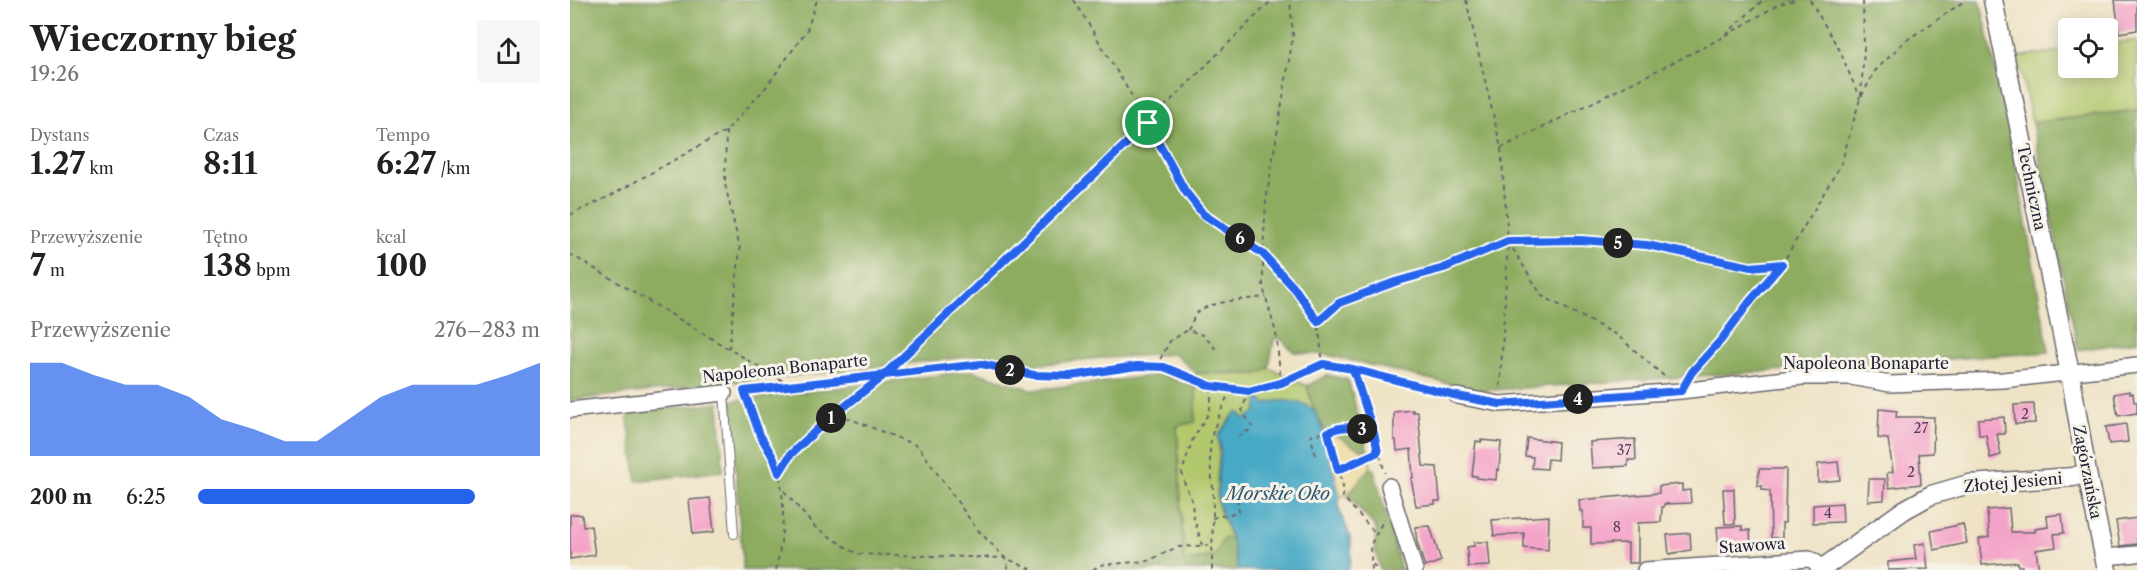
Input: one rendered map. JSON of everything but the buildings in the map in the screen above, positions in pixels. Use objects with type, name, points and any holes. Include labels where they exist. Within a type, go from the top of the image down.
[{"type":"street","name":"Techniczna","points":[[1993,0],[2070,373]]},
{"type":"street","name":"Napoleona Bonaparte","points":[[1457,396],[1500,404],[1681,391],[1802,377],[1851,377],[1890,384],[2003,380],[2137,365]]},
{"type":"street","name":"Zagórzańska","points":[[2070,373],[2087,473],[2106,564]]},
{"type":"street","name":"Napoleona Bonaparte","points":[[570,410],[724,393]]},
{"type":"street","name":"Złotej Jesieni","points":[[1821,569],[1904,510],[1931,495],[1969,484],[2073,477],[2087,473]]},
{"type":"street","points":[[1389,486],[1415,570]]},
{"type":"street","points":[[2106,564],[2137,554]]},
{"type":"street","name":"Stawowa","points":[[1645,570],[1809,559],[1821,569]]},
{"type":"lane","points":[[724,393],[734,534]]},
{"type":"path","points":[[570,215],[608,197],[726,131],[766,87],[807,30],[817,0]]},
{"type":"path","points":[[1074,0],[1148,123],[1185,191],[1203,214],[1263,254],[1296,290],[1318,322],[1323,364],[1353,369],[1457,396]]},
{"type":"path","points":[[779,473],[791,454],[824,423],[883,376],[1148,123],[1272,0]]},
{"type":"path","points":[[1281,383],[1276,333],[1263,287],[1263,254],[1266,201],[1293,36],[1290,0]]},
{"type":"path","points":[[1466,0],[1502,148],[1508,241],[1500,404]]},
{"type":"path","points":[[1720,39],[1763,0]]},
{"type":"path","points":[[1502,148],[1720,39],[1779,4],[1795,0]]},
{"type":"path","points":[[1810,0],[1840,51],[1860,99]]},
{"type":"path","points":[[1508,241],[1542,296],[1617,335],[1681,391],[1692,372],[1782,264],[1841,164],[1860,99],[1864,48],[1863,0]]},
{"type":"path","points":[[1860,99],[1875,71],[1904,42],[1966,0]]},
{"type":"path","points":[[726,131],[725,184],[740,249],[729,349]]},
{"type":"path","points":[[1318,322],[1339,303],[1395,282],[1444,268],[1508,241],[1580,240],[1647,245],[1751,267],[1782,264]]},
{"type":"path","points":[[570,254],[793,387]]},
{"type":"path","points":[[1156,367],[1170,342],[1188,330],[1196,314],[1203,309],[1266,297]]},
{"type":"path","points":[[1188,330],[1203,335],[1219,352]]},
{"type":"path","name":"Napoleona Bonaparte","points":[[724,393],[981,364],[1034,375],[1070,376],[1137,366],[1164,367],[1211,386],[1249,391],[1281,383],[1323,364]]},
{"type":"path","points":[[1353,369],[1389,486]]},
{"type":"path","points":[[1202,545],[1182,472],[1192,441],[1208,414],[1211,404],[1211,386]]},
{"type":"path","points":[[1212,570],[1214,505],[1212,480],[1208,466],[1213,432],[1231,388]]},
{"type":"path","points":[[744,391],[760,435],[774,459],[783,490],[781,541],[776,570]]},
{"type":"path","points":[[1238,437],[1253,428],[1242,411],[1249,391]]},
{"type":"path","points":[[838,414],[918,446],[976,528],[1005,558],[1009,570]]},
{"type":"path","points":[[1315,455],[1311,435],[1328,432],[1340,426],[1349,426],[1374,433]]},
{"type":"path","points":[[1328,432],[1343,497],[1376,534]]},
{"type":"path","points":[[1338,470],[1378,452]]},
{"type":"path","points":[[783,490],[815,527],[857,554],[1005,558],[1034,570]]},
{"type":"path","points":[[1212,518],[1239,512],[1237,497]]},
{"type":"path","points":[[1372,570],[1370,546],[1385,517]]},
{"type":"path","points":[[1093,570],[1099,565],[1148,561],[1177,547],[1212,545]]},
{"type":"path","points":[[1372,562],[1377,570]]},
{"type":"green space","points":[[570,0],[1980,0],[2008,123],[2049,352],[1479,391],[1328,355],[1294,352],[1280,338],[1274,339],[1269,368],[1258,374],[1196,373],[1175,354],[1101,358],[1023,366],[985,355],[570,400]]},
{"type":"green space","points":[[2137,40],[2137,110],[2032,123],[2018,57],[2058,51],[2058,78],[2118,78],[2118,43]]},
{"type":"green space","points":[[2137,110],[2137,341],[2078,350],[2032,123]]},
{"type":"green space","points":[[1269,368],[1307,386],[1314,410],[1290,402],[1278,401],[1265,404],[1258,399],[1259,408],[1256,413],[1218,436],[1218,503],[1231,538],[1224,538],[1215,556],[1184,562],[1177,426],[1195,422],[1196,373],[1258,374]]},
{"type":"green space","points":[[972,371],[1033,390],[1161,375],[1196,387],[1195,422],[1177,426],[1184,562],[1215,556],[1224,538],[1231,538],[1238,570],[743,570],[731,401]]},
{"type":"green space","points":[[1327,375],[1348,380],[1368,451],[1339,437],[1327,435],[1314,410],[1307,386]]},
{"type":"green space","points":[[719,403],[723,471],[637,481],[627,413]]},
{"type":"green space","points":[[1371,467],[1374,470],[1401,570],[1380,570],[1375,549],[1376,528],[1347,495]]},
{"type":"sand","points":[[1323,436],[1339,437],[1368,451],[1371,467],[1347,495],[1340,496]]},
{"type":"water","name":"Morskie Oko","points":[[1258,399],[1265,404],[1284,401],[1304,404],[1317,416],[1325,437],[1340,496],[1340,512],[1350,537],[1351,554],[1348,570],[1238,570],[1231,538],[1218,503],[1221,452],[1218,436],[1235,413],[1240,413],[1244,419],[1255,412]]},
{"type":"route","points":[[1148,123],[883,376],[824,423],[791,454],[779,473],[760,435],[744,391],[883,376],[947,366],[981,364],[1034,375],[1070,376],[1137,366],[1164,367],[1211,386],[1249,391],[1273,386],[1323,364],[1353,369],[1374,433],[1349,426],[1340,426],[1328,432],[1338,470],[1378,452],[1374,433],[1353,369],[1480,402],[1500,404],[1681,391],[1692,372],[1782,264],[1751,267],[1647,245],[1580,240],[1508,241],[1444,268],[1395,282],[1339,303],[1318,322],[1296,290],[1263,254],[1203,214],[1185,191],[1148,123]]}]
